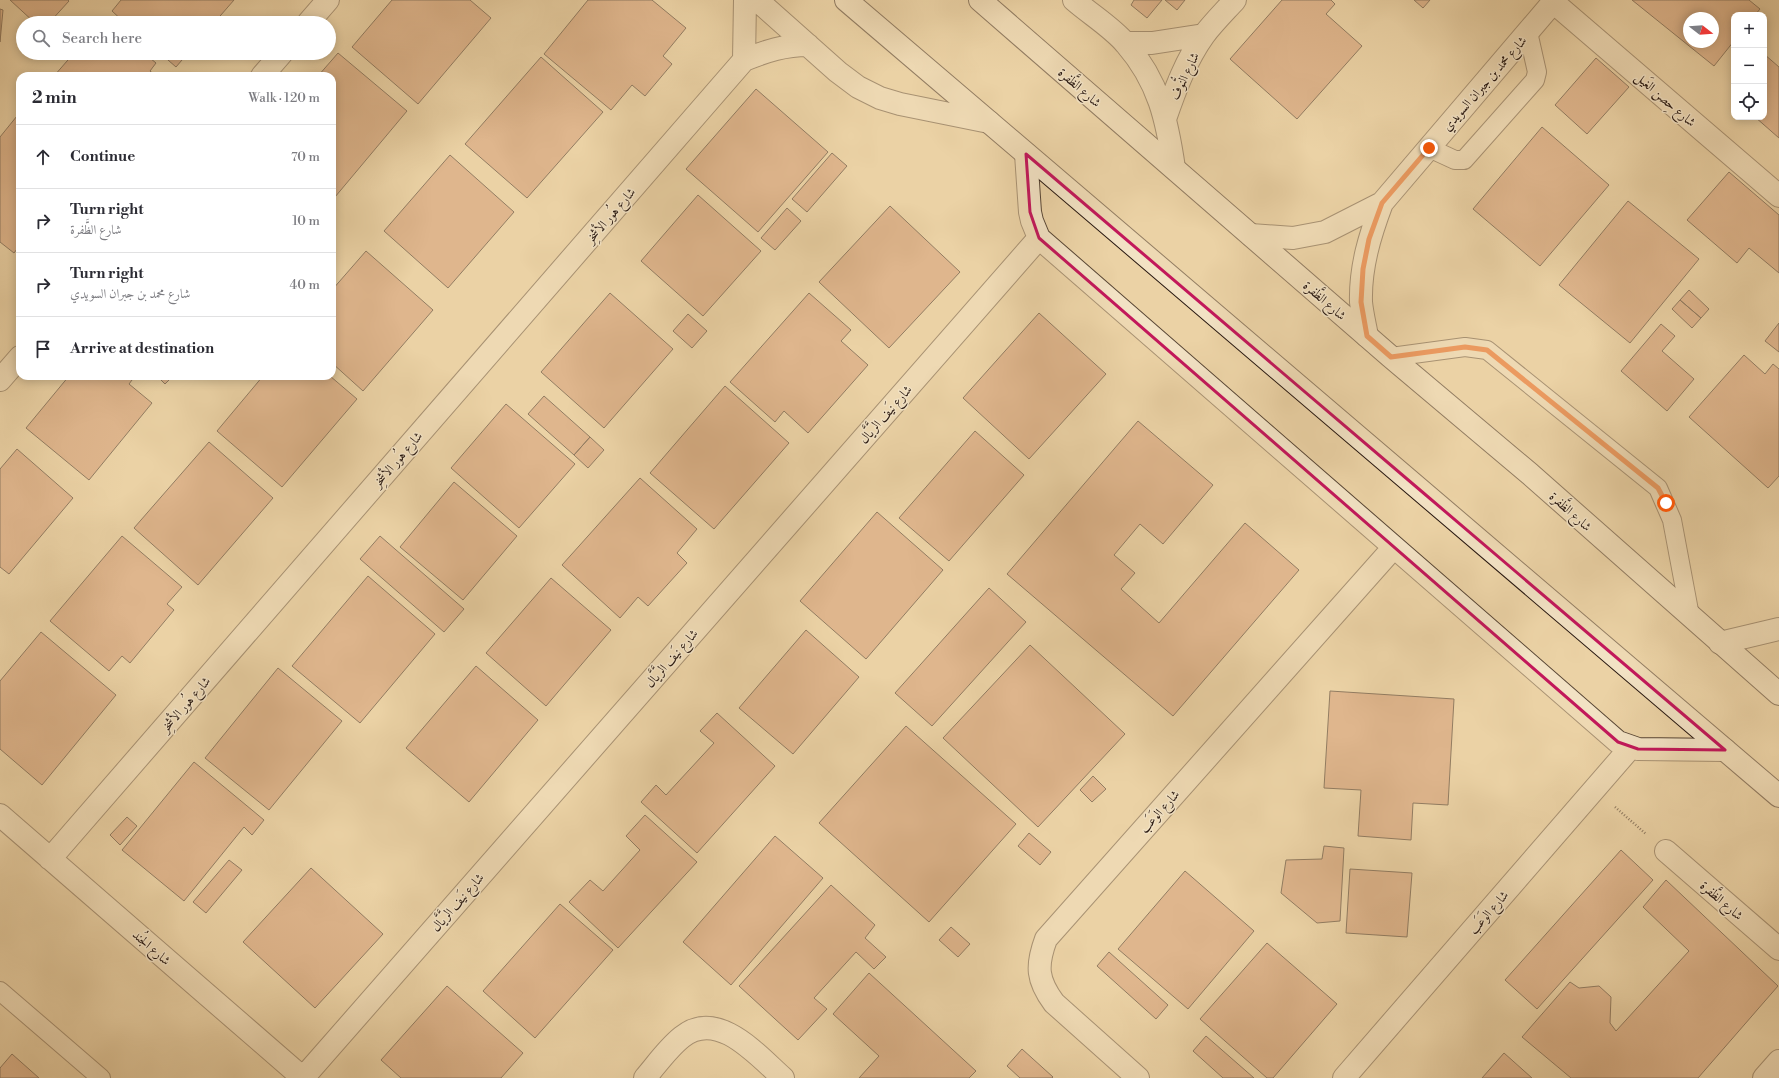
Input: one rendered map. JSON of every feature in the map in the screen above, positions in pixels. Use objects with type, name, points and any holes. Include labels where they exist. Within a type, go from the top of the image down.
[{"type":"street","points":[[314,16],[328,0]]},
{"type":"street","points":[[744,60],[745,0]]},
{"type":"street","points":[[757,0],[858,86],[880,98],[900,104],[989,122]]},
{"type":"street","points":[[846,0],[1779,796]]},
{"type":"street","name":"شارع الظَّفرة","points":[[980,0],[1391,357],[1530,474],[1779,694]]},
{"type":"street","points":[[1074,0],[1125,43],[1144,68],[1161,103],[1166,119],[1174,168]]},
{"type":"street","name":"شارع النُّوف","points":[[1166,119],[1179,83],[1204,34],[1235,0]]},
{"type":"street","name":"شارع محمد بن جبران السويدي","points":[[1367,336],[1361,302],[1363,269],[1369,239],[1382,203],[1554,1]]},
{"type":"street","name":"شارع حِصن الغَيل","points":[[1554,1],[1779,196]]},
{"type":"street","name":"شارع النُّوف","points":[[1125,43],[1152,43],[1204,34]]},
{"type":"street","name":"شارع هُور الأشخِر","points":[[50,859],[744,60],[773,49],[790,45],[808,45]]},
{"type":"street","points":[[265,72],[276,60]]},
{"type":"street","points":[[1026,154],[1030,212],[1039,238],[1618,742],[1631,747],[1646,749],[1725,750]]},
{"type":"street","name":"شارع محمد بن جبران السويدي","points":[[1251,235],[1293,238],[1325,232],[1382,203]]},
{"type":"street","name":"شارع نَيف الرَّيَّال","points":[[303,1078],[1039,238]]},
{"type":"street","points":[[0,380],[16,362]]},
{"type":"street","name":"شارع الوَعَب","points":[[1138,1078],[1054,1003],[1044,989],[1039,972],[1040,955],[1046,939],[1394,547]]},
{"type":"street","points":[[1720,643],[1779,629]]},
{"type":"street","name":"شارع الوَعَب","points":[[1344,1078],[1631,747]]},
{"type":"street","name":"شارع الجُند","points":[[0,815],[303,1078]]},
{"type":"street","name":"شارع الظَّفرة","points":[[1666,851],[1779,949]]},
{"type":"street","points":[[645,1078],[683,1036],[695,1030],[708,1028],[720,1029],[731,1034],[783,1078]]},
{"type":"street","points":[[1764,1078],[1779,1061]]},
{"type":"lane","points":[[1429,148],[1455,160],[1464,160],[1535,80],[1537,72],[1528,32]]},
{"type":"lane","points":[[1391,357],[1465,347],[1487,350],[1658,488],[1672,520],[1690,616]]},
{"type":"lane","points":[[0,991],[101,1078]]},
{"type":"path","points":[[1615,807],[1666,851]]},
{"type":"highlighted area","points":[[1026,154],[1427,496],[1725,750],[1638,749],[1618,742],[1039,238],[1030,212]]},
{"type":"building","points":[[10,0],[69,1],[55,16],[27,16]]},
{"type":"building","points":[[121,0],[234,0],[220,16],[117,16],[112,11]]},
{"type":"building","points":[[392,0],[470,0],[491,18],[418,104],[352,47]]},
{"type":"building","points":[[588,0],[652,0],[686,28],[663,56],[672,64],[645,96],[632,85],[611,110],[544,54]]},
{"type":"building","points":[[1134,0],[1162,0],[1147,18],[1131,5]]},
{"type":"building","points":[[1165,0],[1185,0],[1177,10]]},
{"type":"building","points":[[1282,0],[1331,0],[1335,4],[1326,14],[1362,46],[1297,119],[1230,59]]},
{"type":"building","points":[[1414,0],[1430,0],[1423,8]]},
{"type":"building","points":[[1632,0],[1749,0],[1760,9],[1758,12],[1731,12],[1731,45],[1714,66],[1692,48],[1719,48],[1719,12],[1683,12],[1683,41]]},
{"type":"building","points":[[0,9],[3,10],[0,42]]},
{"type":"building","points":[[338,53],[407,111],[336,196],[336,72],[321,72],[332,60],[336,60],[336,55]]},
{"type":"building","points":[[541,57],[603,112],[527,198],[465,144]]},
{"type":"building","points":[[1767,57],[1779,67],[1779,138],[1758,120],[1767,120]]},
{"type":"building","points":[[1596,58],[1629,87],[1587,134],[1555,105]]},
{"type":"building","points":[[68,60],[152,60],[156,63],[150,71],[151,72],[57,72]]},
{"type":"building","points":[[168,60],[182,60],[176,67]]},
{"type":"building","points":[[756,89],[828,152],[758,232],[686,169]]},
{"type":"building","points":[[16,117],[16,250],[14,253],[0,242],[0,137]]},
{"type":"building","points":[[1542,127],[1609,185],[1540,266],[1473,209]]},
{"type":"building","points":[[832,153],[847,166],[807,212],[792,199]]},
{"type":"building","points":[[450,155],[514,212],[448,288],[384,231]]},
{"type":"building","points":[[1729,172],[1779,215],[1779,273],[1749,248],[1737,263],[1687,220]]},
{"type":"building","points":[[698,195],[761,251],[703,316],[641,261]]},
{"type":"building","points":[[1628,201],[1699,259],[1630,343],[1559,285]]},
{"type":"building","points":[[890,206],[960,272],[889,348],[819,282]]},
{"type":"building","points":[[787,208],[801,221],[775,250],[761,238]]},
{"type":"building","points":[[366,251],[433,310],[363,391],[336,367],[336,285]]},
{"type":"building","points":[[1689,290],[1709,309],[1701,318],[1680,300]]},
{"type":"building","points":[[610,293],[673,349],[604,428],[541,372]]},
{"type":"building","points":[[809,293],[851,330],[841,341],[868,365],[808,433],[784,411],[775,422],[730,382]]},
{"type":"building","points":[[1680,300],[1701,318],[1692,328],[1672,309]]},
{"type":"building","points":[[1039,313],[1106,374],[1029,459],[963,398]]},
{"type":"building","points":[[688,314],[707,331],[692,348],[673,331]]},
{"type":"building","points":[[1779,323],[1779,352],[1765,341]]},
{"type":"building","points":[[1661,324],[1675,336],[1662,351],[1694,379],[1667,411],[1621,371]]},
{"type":"building","points":[[1744,355],[1765,374],[1773,364],[1779,369],[1779,476],[1768,488],[1689,417]]},
{"type":"building","points":[[66,380],[132,380],[129,384],[152,403],[89,480],[26,428]]},
{"type":"building","points":[[161,380],[169,380],[165,384]]},
{"type":"building","points":[[260,380],[335,380],[357,399],[282,487],[217,431]]},
{"type":"building","points":[[725,386],[789,443],[714,529],[650,473]]},
{"type":"building","points":[[544,396],[590,437],[574,455],[528,414]]},
{"type":"building","points":[[506,404],[575,464],[519,528],[451,468]]},
{"type":"building","points":[[1138,421],[1213,485],[1163,544],[1140,524],[1114,555],[1135,573],[1121,589],[1159,623],[1245,523],[1299,570],[1173,716],[1007,574]]},
{"type":"building","points":[[975,431],[1024,475],[949,561],[899,518]]},
{"type":"building","points":[[590,437],[604,450],[588,468],[574,455]]},
{"type":"building","points":[[209,442],[273,498],[198,585],[134,528]]},
{"type":"building","points":[[17,449],[73,498],[9,574],[0,567],[0,469]]},
{"type":"building","points":[[640,478],[697,529],[677,553],[687,563],[648,606],[638,597],[620,618],[562,565]]},
{"type":"building","points":[[454,482],[517,536],[463,600],[400,547]]},
{"type":"building","points":[[877,512],[943,570],[866,659],[800,601]]},
{"type":"building","points":[[122,536],[182,587],[167,604],[174,610],[130,663],[122,656],[109,671],[50,621]]},
{"type":"building","points":[[380,536],[464,609],[444,632],[360,559]]},
{"type":"building","points":[[368,576],[435,634],[360,723],[292,666]]},
{"type":"building","points":[[551,578],[611,630],[546,706],[486,653]]},
{"type":"building","points":[[989,588],[1026,622],[932,726],[895,693]]},
{"type":"building","points":[[806,630],[859,677],[793,754],[739,708]]},
{"type":"building","points":[[41,632],[116,695],[42,785],[0,749],[0,681]]},
{"type":"building","points":[[1030,645],[1125,734],[1038,827],[943,738]]},
{"type":"building","points":[[476,666],[538,720],[469,802],[406,748]]},
{"type":"building","points":[[278,668],[342,721],[269,810],[205,758]]},
{"type":"building","points":[[1330,691],[1454,699],[1448,805],[1413,803],[1411,840],[1358,836],[1361,790],[1324,788]]},
{"type":"building","points":[[717,713],[775,766],[697,853],[641,802],[656,785],[666,795],[714,743],[700,731]]},
{"type":"building","points":[[906,726],[1016,824],[929,922],[819,823]]},
{"type":"building","points":[[194,762],[264,820],[252,835],[244,827],[184,901],[122,850]]},
{"type":"building","points":[[1093,776],[1106,789],[1092,802],[1080,790]]},
{"type":"building","points":[[645,815],[697,862],[618,948],[569,902],[590,880],[603,891],[640,850],[626,836]]},
{"type":"building","points":[[127,817],[137,826],[120,845],[110,835]]},
{"type":"building","points":[[1029,833],[1051,852],[1040,865],[1018,846]]},
{"type":"building","points":[[775,836],[823,878],[731,985],[683,942]]},
{"type":"building","points":[[1324,846],[1344,848],[1340,921],[1317,923],[1281,893],[1286,860],[1322,859]]},
{"type":"building","points":[[1621,850],[1653,880],[1537,1009],[1505,980]]},
{"type":"building","points":[[229,860],[242,870],[206,913],[193,902]]},
{"type":"building","points":[[311,868],[383,934],[315,1008],[243,942]]},
{"type":"building","points":[[1350,869],[1412,873],[1407,937],[1346,933]]},
{"type":"building","points":[[1185,871],[1254,931],[1188,1009],[1118,949]]},
{"type":"building","points":[[1666,880],[1778,986],[1698,1078],[1571,1078],[1522,1037],[1570,982],[1579,988],[1599,986],[1611,997],[1610,1023],[1616,1031],[1689,951],[1643,907]]},
{"type":"building","points":[[831,885],[875,925],[865,938],[886,957],[874,969],[856,952],[814,998],[827,1009],[798,1040],[739,986]]},
{"type":"building","points":[[560,904],[613,950],[535,1038],[483,991]]},
{"type":"building","points":[[951,927],[970,944],[958,957],[939,940]]},
{"type":"building","points":[[1267,943],[1337,1004],[1273,1078],[1267,1078],[1200,1019]]},
{"type":"building","points":[[1109,952],[1168,1005],[1156,1019],[1097,966]]},
{"type":"building","points":[[869,973],[976,1071],[969,1078],[859,1078],[879,1056],[833,1014]]},
{"type":"building","points":[[447,986],[523,1053],[501,1078],[401,1078],[381,1060]]},
{"type":"building","points":[[1206,1036],[1254,1078],[1223,1078],[1193,1051]]},
{"type":"building","points":[[1022,1049],[1053,1077],[1020,1078],[1007,1066]]},
{"type":"building","points":[[1504,1053],[1532,1078],[1482,1078]]},
{"type":"building","points":[[12,1054],[39,1078],[0,1078],[0,1068]]},
{"type":"route","points":[[1429,148],[1382,203],[1369,239],[1363,269],[1361,302],[1367,336],[1391,357],[1465,347],[1487,350],[1658,488],[1666,503]]}]
